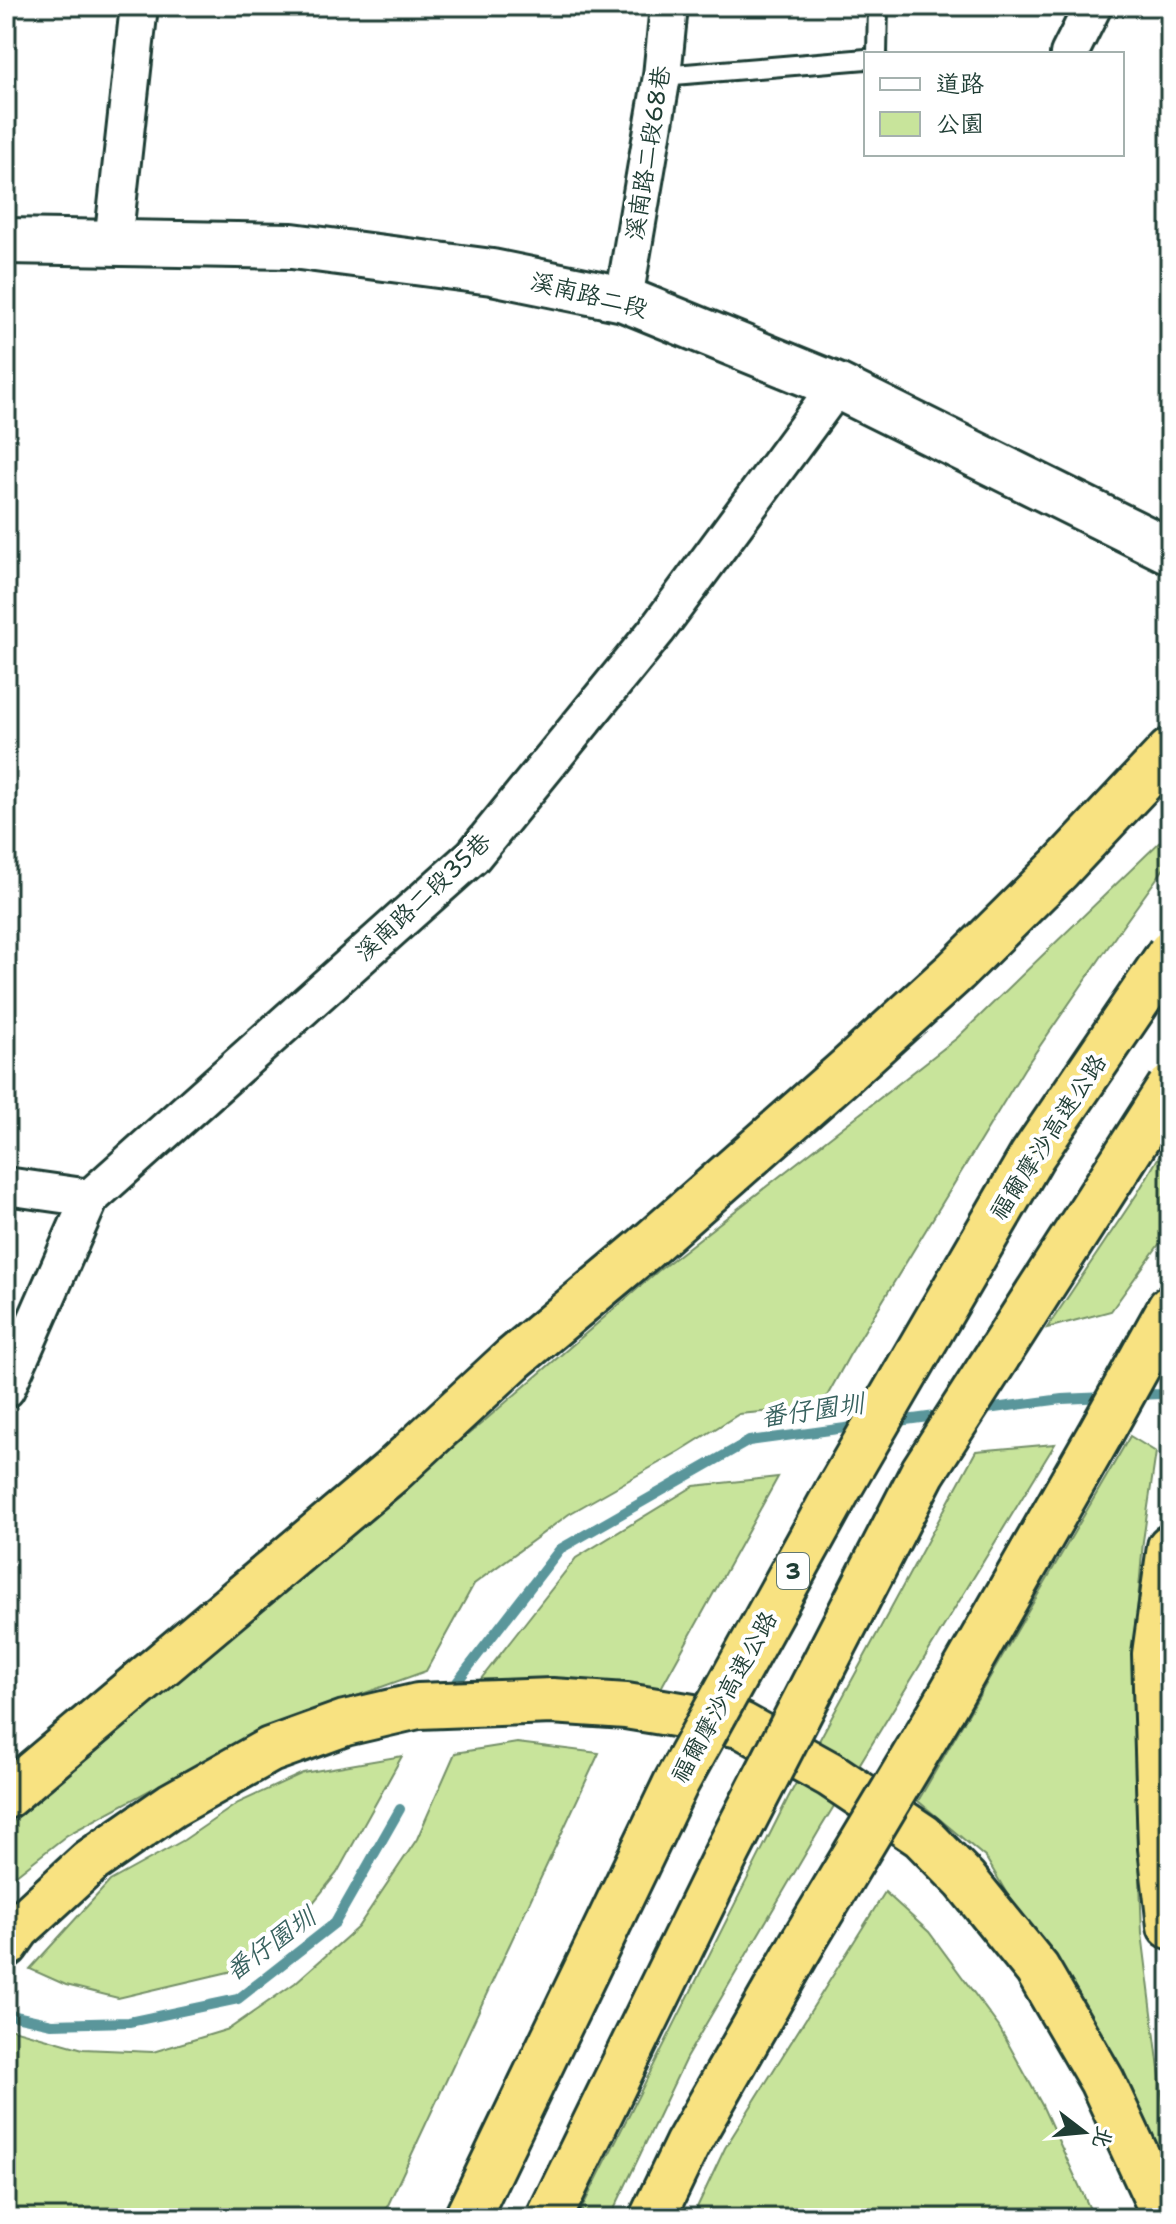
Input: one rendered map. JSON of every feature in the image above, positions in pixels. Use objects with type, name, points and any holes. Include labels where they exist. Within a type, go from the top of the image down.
[{"type":"highway","points":[[6,1796],[390,1473],[513,1359],[642,1251],[845,1072],[966,961],[1060,868],[1170,751]]},
{"type":"highway","name":"福爾摩沙高速公路","points":[[467,2218],[676,1783],[830,1504],[1032,1156],[1170,953]]},
{"type":"highway","points":[[549,2218],[728,1851],[923,1472],[1170,1087]]},
{"type":"highway","points":[[652,2218],[687,2145],[803,1942],[942,1710],[1170,1308]]},
{"type":"highway","points":[[1170,1547],[1155,1654],[1161,1848],[1170,1926]]},
{"type":"highway","points":[[12,1937],[91,1861],[172,1805],[270,1750],[345,1723],[418,1706],[552,1701],[626,1706],[741,1725],[831,1775],[922,1836],[965,1880],[1037,1969],[1102,2081],[1163,2218]]},
{"type":"main road","name":"溪南路二段","points":[[6,241],[292,246],[492,272],[624,299],[837,386],[1166,543]]},
{"type":"street","points":[[113,243],[139,6]]},
{"type":"street","name":"溪南路二段68巷","points":[[624,299],[662,76],[669,6]]},
{"type":"street","points":[[1070,52],[1093,6]]},
{"type":"street","name":"溪南路二段35巷","points":[[6,1389],[90,1198],[473,856],[657,630],[837,386]]},
{"type":"street","points":[[6,1186],[90,1198]]},
{"type":"lane","points":[[877,52],[878,6]]},
{"type":"lane","points":[[662,76],[864,59]]},
{"type":"green space","points":[[1170,832],[1170,860],[1024,1069],[821,1407],[739,1414],[569,1514],[474,1584],[426,1671],[257,1732],[67,1835],[6,1883],[6,1827],[658,1271],[957,1038]]},
{"type":"green space","points":[[1170,1138],[1170,1229],[1111,1311],[1047,1328],[1137,1194]]},
{"type":"green space","points":[[1130,1436],[1156,1452],[1143,1541],[1135,1637],[1136,1779],[1142,1933],[1170,2173],[1131,2104],[1068,1977],[1017,1911],[986,1858],[918,1801]]},
{"type":"green space","points":[[1055,1444],[820,1829],[686,2058],[610,2218],[577,2218],[788,1798],[976,1451]]},
{"type":"green space","points":[[778,1477],[661,1688],[575,1682],[477,1684],[576,1558],[694,1486]]},
{"type":"green space","points":[[517,1743],[599,1753],[382,2218],[6,2218],[6,2027],[83,2049],[153,2052],[229,2029],[295,1983],[358,1927],[417,1839],[455,1753]]},
{"type":"green space","points":[[402,1756],[337,1873],[284,1939],[237,1970],[118,1998],[66,1985],[30,1969],[110,1881],[184,1840],[238,1803],[303,1773]]},
{"type":"green space","points":[[885,1892],[929,1932],[999,2027],[1042,2105],[1094,2218],[692,2218],[725,2148]]},
{"type":"waterway","name":"番仔園圳","points":[[1134,1395],[1170,1391]]},
{"type":"waterway","name":"番仔園圳","points":[[979,1410],[1062,1399],[1106,1397]]},
{"type":"waterway","name":"番仔園圳","points":[[891,1422],[943,1415]]},
{"type":"waterway","name":"番仔園圳","points":[[457,1682],[560,1549],[749,1441],[860,1426]]},
{"type":"waterway","name":"番仔園圳","points":[[6,2014],[52,2024],[129,2022],[238,1999],[335,1923],[400,1809]]}]
